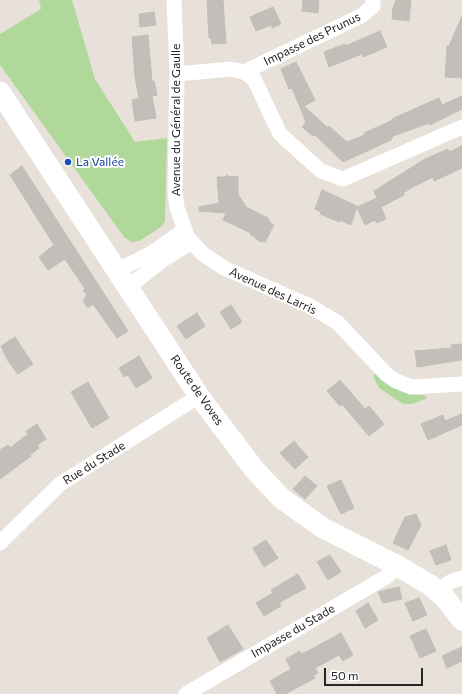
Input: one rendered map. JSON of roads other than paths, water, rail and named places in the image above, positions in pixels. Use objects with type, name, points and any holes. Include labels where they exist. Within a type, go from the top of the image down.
[{"type":"street","name":"Avenue du Général de Gaulle","points":[[174,0],[177,74],[175,192],[177,208],[188,237]]},
{"type":"street","name":"Impasse des Prunus","points":[[244,72],[361,16],[373,6],[374,0]]},
{"type":"street","points":[[177,74],[231,69],[244,72],[254,79],[280,134],[321,171],[343,178],[462,127]]},
{"type":"street","name":"Route de Voves","points":[[0,92],[50,172],[86,222],[127,288],[199,396],[254,470],[281,498],[323,528],[398,566],[437,591],[462,620]]},
{"type":"street","points":[[116,271],[188,237]]},
{"type":"street","points":[[127,288],[164,259],[188,237]]},
{"type":"street","name":"Avenue des Larris","points":[[188,237],[203,254],[224,268],[310,306],[338,323],[386,374],[396,381],[411,387],[462,384]]},
{"type":"street","name":"Rue du Stade","points":[[0,543],[8,533],[60,484],[199,396]]},
{"type":"street","name":"Impasse du Stade","points":[[186,694],[386,577],[398,566]]},
{"type":"street","points":[[437,591],[452,581],[462,578]]},
{"type":"place","name":"La Vallée","points":[[68,162]]}]
